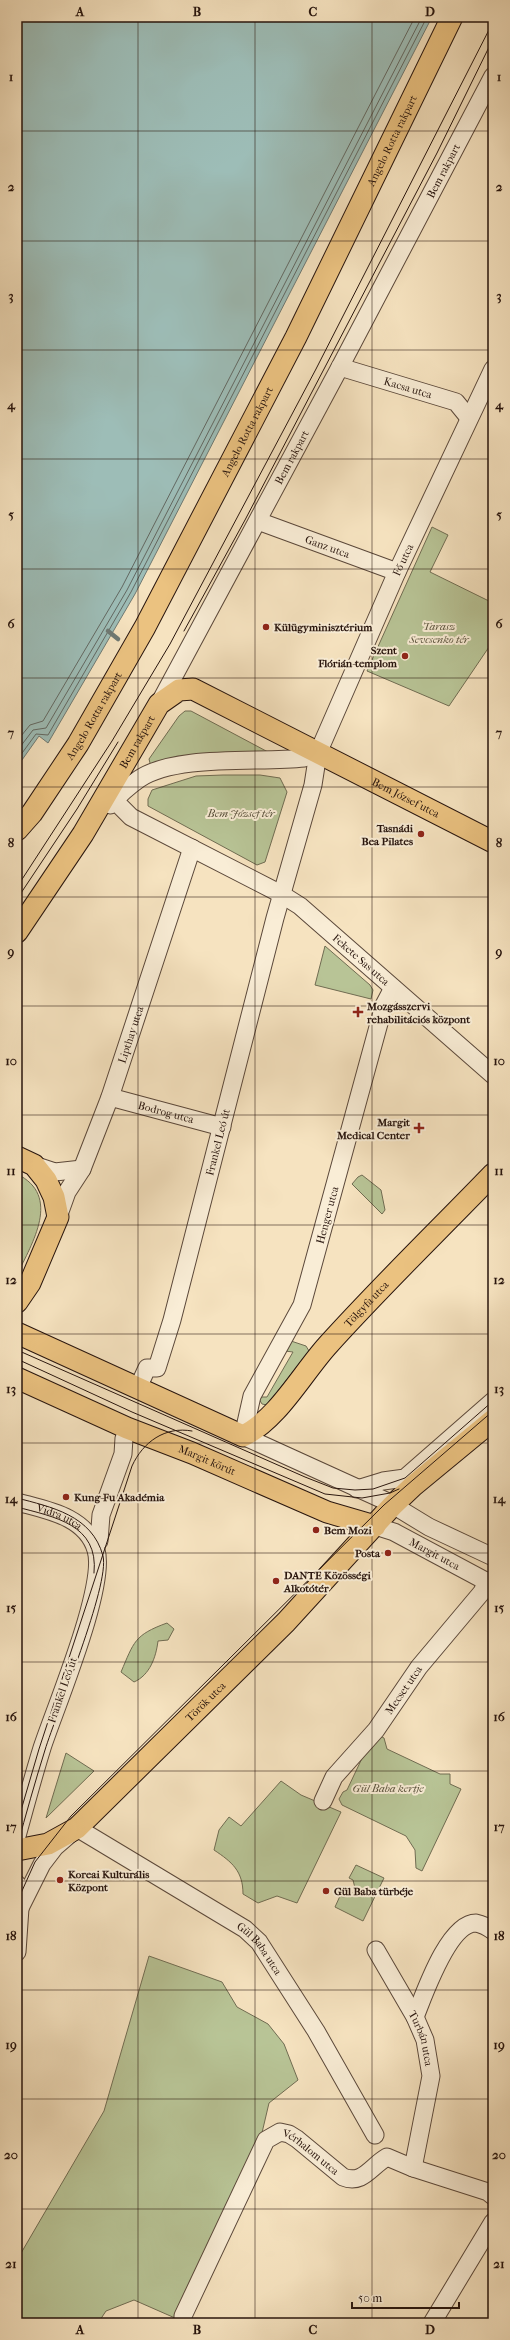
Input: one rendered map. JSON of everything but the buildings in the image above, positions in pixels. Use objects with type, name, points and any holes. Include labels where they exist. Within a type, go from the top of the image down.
[{"type":"main road","name":"Angelo Rotta rakpart","points":[[17,830],[32,813],[78,744],[145,628],[296,336],[452,17]]},
{"type":"main road","points":[[159,704],[179,690],[193,690],[318,753]]},
{"type":"main road","name":"Bem rakpart","points":[[17,932],[83,834],[159,704]]},
{"type":"main road","name":"Bem József utca","points":[[318,753],[493,842]]},
{"type":"main road","points":[[17,1302],[30,1283],[58,1217],[54,1197],[46,1180],[26,1161]]},
{"type":"main road","name":"Tölgyfa utca","points":[[243,1436],[255,1430],[267,1419],[326,1346],[493,1174]]},
{"type":"main road","points":[[17,1333],[243,1436]]},
{"type":"main road","name":"Margit körút","points":[[17,1378],[127,1428],[192,1453],[327,1512],[375,1526]]},
{"type":"main road","points":[[375,1526],[392,1506],[413,1486],[493,1420]]},
{"type":"main road","name":"Török utca","points":[[17,1850],[48,1844],[77,1828],[286,1622],[375,1526]]},
{"type":"street","name":"Bem rakpart","points":[[159,704],[340,367],[486,106],[493,76]]},
{"type":"street","name":"Kacsa utca","points":[[340,367],[456,402],[469,418]]},
{"type":"street","name":"Fő utca","points":[[318,753],[397,572],[469,418],[488,394],[493,369]]},
{"type":"street","name":"Ganz utca","points":[[258,521],[397,572]]},
{"type":"street","points":[[114,800],[140,778],[166,768],[203,762],[288,760],[304,758],[318,753],[313,785],[281,894],[131,817],[114,800],[114,786],[121,767]]},
{"type":"street","name":"Bem rakpart","points":[[83,834],[114,800]]},
{"type":"street","name":"Lipthay utca","points":[[58,1217],[67,1192],[82,1169],[110,1096],[192,848]]},
{"type":"street","name":"Fekete Sas utca","points":[[281,894],[300,906],[493,1075]]},
{"type":"street","name":"Frankel Leó út","points":[[142,1379],[147,1368],[157,1368],[172,1320],[281,894]]},
{"type":"street","name":"Henger utca","points":[[243,1436],[252,1396],[302,1305],[384,1005],[393,988]]},
{"type":"street","name":"Bodrog utca","points":[[110,1096],[222,1127]]},
{"type":"street","points":[[26,1161],[55,1172],[82,1169]]},
{"type":"street","points":[[357,1489],[382,1481],[406,1478],[493,1401]]},
{"type":"street","points":[[243,1436],[392,1506]]},
{"type":"street","name":"Frankel Leó út","points":[[17,1836],[42,1749],[95,1588],[99,1568],[96,1542],[101,1515],[123,1454],[124,1438]]},
{"type":"street","name":"Vidra utca","points":[[17,1502],[71,1519],[96,1542]]},
{"type":"street","name":"Margit utca","points":[[392,1506],[429,1527],[491,1557]]},
{"type":"street","name":"Margit utca","points":[[375,1526],[394,1532],[490,1583]]},
{"type":"street","name":"Mecset utca","points":[[323,1801],[334,1777],[376,1730],[419,1667],[490,1583]]},
{"type":"street","points":[[20,1908],[42,1864],[55,1847],[77,1828]]},
{"type":"street","name":"Gül Baba utca","points":[[77,1828],[245,1929],[254,1938],[316,2031],[375,2135]]},
{"type":"street","points":[[17,1884],[20,1908],[17,1952]]},
{"type":"street","name":"Turbán utca","points":[[413,2168],[431,2076],[424,2040],[415,2016],[436,1967],[452,1937],[466,1926],[476,1923],[493,1931]]},
{"type":"street","points":[[376,1950],[415,2016]]},
{"type":"street","name":"Vérhalom utca","points":[[183,2323],[183,2316],[266,2140],[280,2132],[289,2134],[343,2176],[352,2180],[360,2178],[388,2157],[413,2168],[488,2192],[493,2196]]},
{"type":"street","points":[[432,2323],[493,2222]]},
{"type":"green space","name":"Tarasz Sevcsenko tér","points":[[432,527],[448,535],[430,572],[493,603],[493,637],[489,647],[449,706],[367,671]]},
{"type":"green space","points":[[185,711],[191,711],[268,752],[151,767],[149,759],[179,716]]},
{"type":"green space","name":"Bem József tér","points":[[260,775],[280,778],[287,792],[265,862],[257,865],[148,806],[148,799],[152,790],[196,776]]},
{"type":"green space","points":[[325,946],[370,985],[373,990],[371,999],[315,985]]},
{"type":"green space","points":[[17,1174],[31,1183],[38,1195],[41,1207],[40,1221],[30,1249],[17,1275]]},
{"type":"green space","points":[[362,1175],[381,1190],[385,1210],[382,1214],[352,1184]]},
{"type":"green space","points":[[291,1341],[306,1346],[309,1351],[267,1405],[262,1404],[258,1397],[267,1397],[293,1352],[285,1351]]},
{"type":"green space","points":[[167,1623],[174,1629],[168,1640],[158,1641],[156,1653],[151,1665],[140,1679],[134,1682],[121,1672],[129,1653],[136,1641],[141,1636],[156,1627]]},
{"type":"green space","name":"Gül Baba kertje","points":[[374,1733],[384,1738],[387,1749],[440,1774],[450,1774],[450,1784],[461,1789],[422,1871],[416,1868],[415,1850],[406,1836],[342,1805],[339,1799],[343,1792],[347,1790]]},
{"type":"green space","points":[[66,1753],[94,1771],[46,1818]]},
{"type":"green space","points":[[281,1781],[301,1795],[341,1812],[297,1903],[277,1896],[258,1903],[243,1894],[239,1873],[231,1863],[214,1850],[219,1830],[229,1817],[241,1826]]},
{"type":"green space","points":[[356,1865],[384,1878],[363,1921],[335,1907],[340,1896],[344,1897],[352,1895],[355,1888],[353,1880],[349,1878]]},
{"type":"green space","points":[[149,1956],[222,1982],[237,2007],[268,2024],[284,2044],[298,2080],[269,2103],[261,2137],[175,2318],[134,2300],[106,2311],[98,2323],[17,2323],[17,2260],[104,2111]]},
{"type":"water","points":[[17,17],[432,17],[135,594],[48,743],[39,736],[17,767]]},
{"type":"waterway","points":[[108,631],[118,639]]},
{"type":"tram line","points":[[17,887],[112,741],[170,644],[316,369],[493,22]]},
{"type":"tram line","points":[[184,631],[245,520],[437,153],[493,39]]},
{"type":"tram line","points":[[17,899],[77,809],[118,742]]},
{"type":"tram line","points":[[17,1350],[333,1488],[355,1490],[373,1489],[405,1478],[493,1401]]},
{"type":"tram line","points":[[17,1359],[132,1412],[325,1494],[362,1498],[390,1493],[399,1489]]},
{"type":"tram line","points":[[17,1902],[35,1862],[71,1816],[384,1505],[493,1411]]},
{"type":"tram line","points":[[17,1824],[39,1749],[132,1466],[142,1450],[156,1438],[173,1431],[192,1431]]},
{"type":"tram line","points":[[17,1498],[56,1509],[80,1522],[90,1531],[98,1542],[103,1556],[103,1571],[91,1621],[45,1750],[17,1847]]},
{"type":"tram line","points":[[17,1507],[59,1519],[82,1533],[89,1543],[94,1557],[94,1573]]},
{"type":"place","name":"Külügyminisztérium","points":[[266,627]]},
{"type":"place","name":"Szent Flórián-templom","points":[[405,656]]},
{"type":"place","name":"Tasnádi Bea Pilates","points":[[421,834]]},
{"type":"place","name":"Mozgásszervi rehabilitációs központ","points":[[358,1012]]},
{"type":"place","name":"Margit Medical Center","points":[[419,1128]]},
{"type":"place","name":"Kung-Fu Akadémia","points":[[66,1497]]},
{"type":"place","name":"Bem Mozi","points":[[316,1530]]},
{"type":"place","name":"Posta","points":[[388,1553]]},
{"type":"place","name":"DANTE Közösségi Alkotótér","points":[[276,1581]]},
{"type":"place","name":"Koreai Kulturális Központ","points":[[60,1880]]},
{"type":"place","name":"Gül Baba türbéje","points":[[326,1891]]}]
